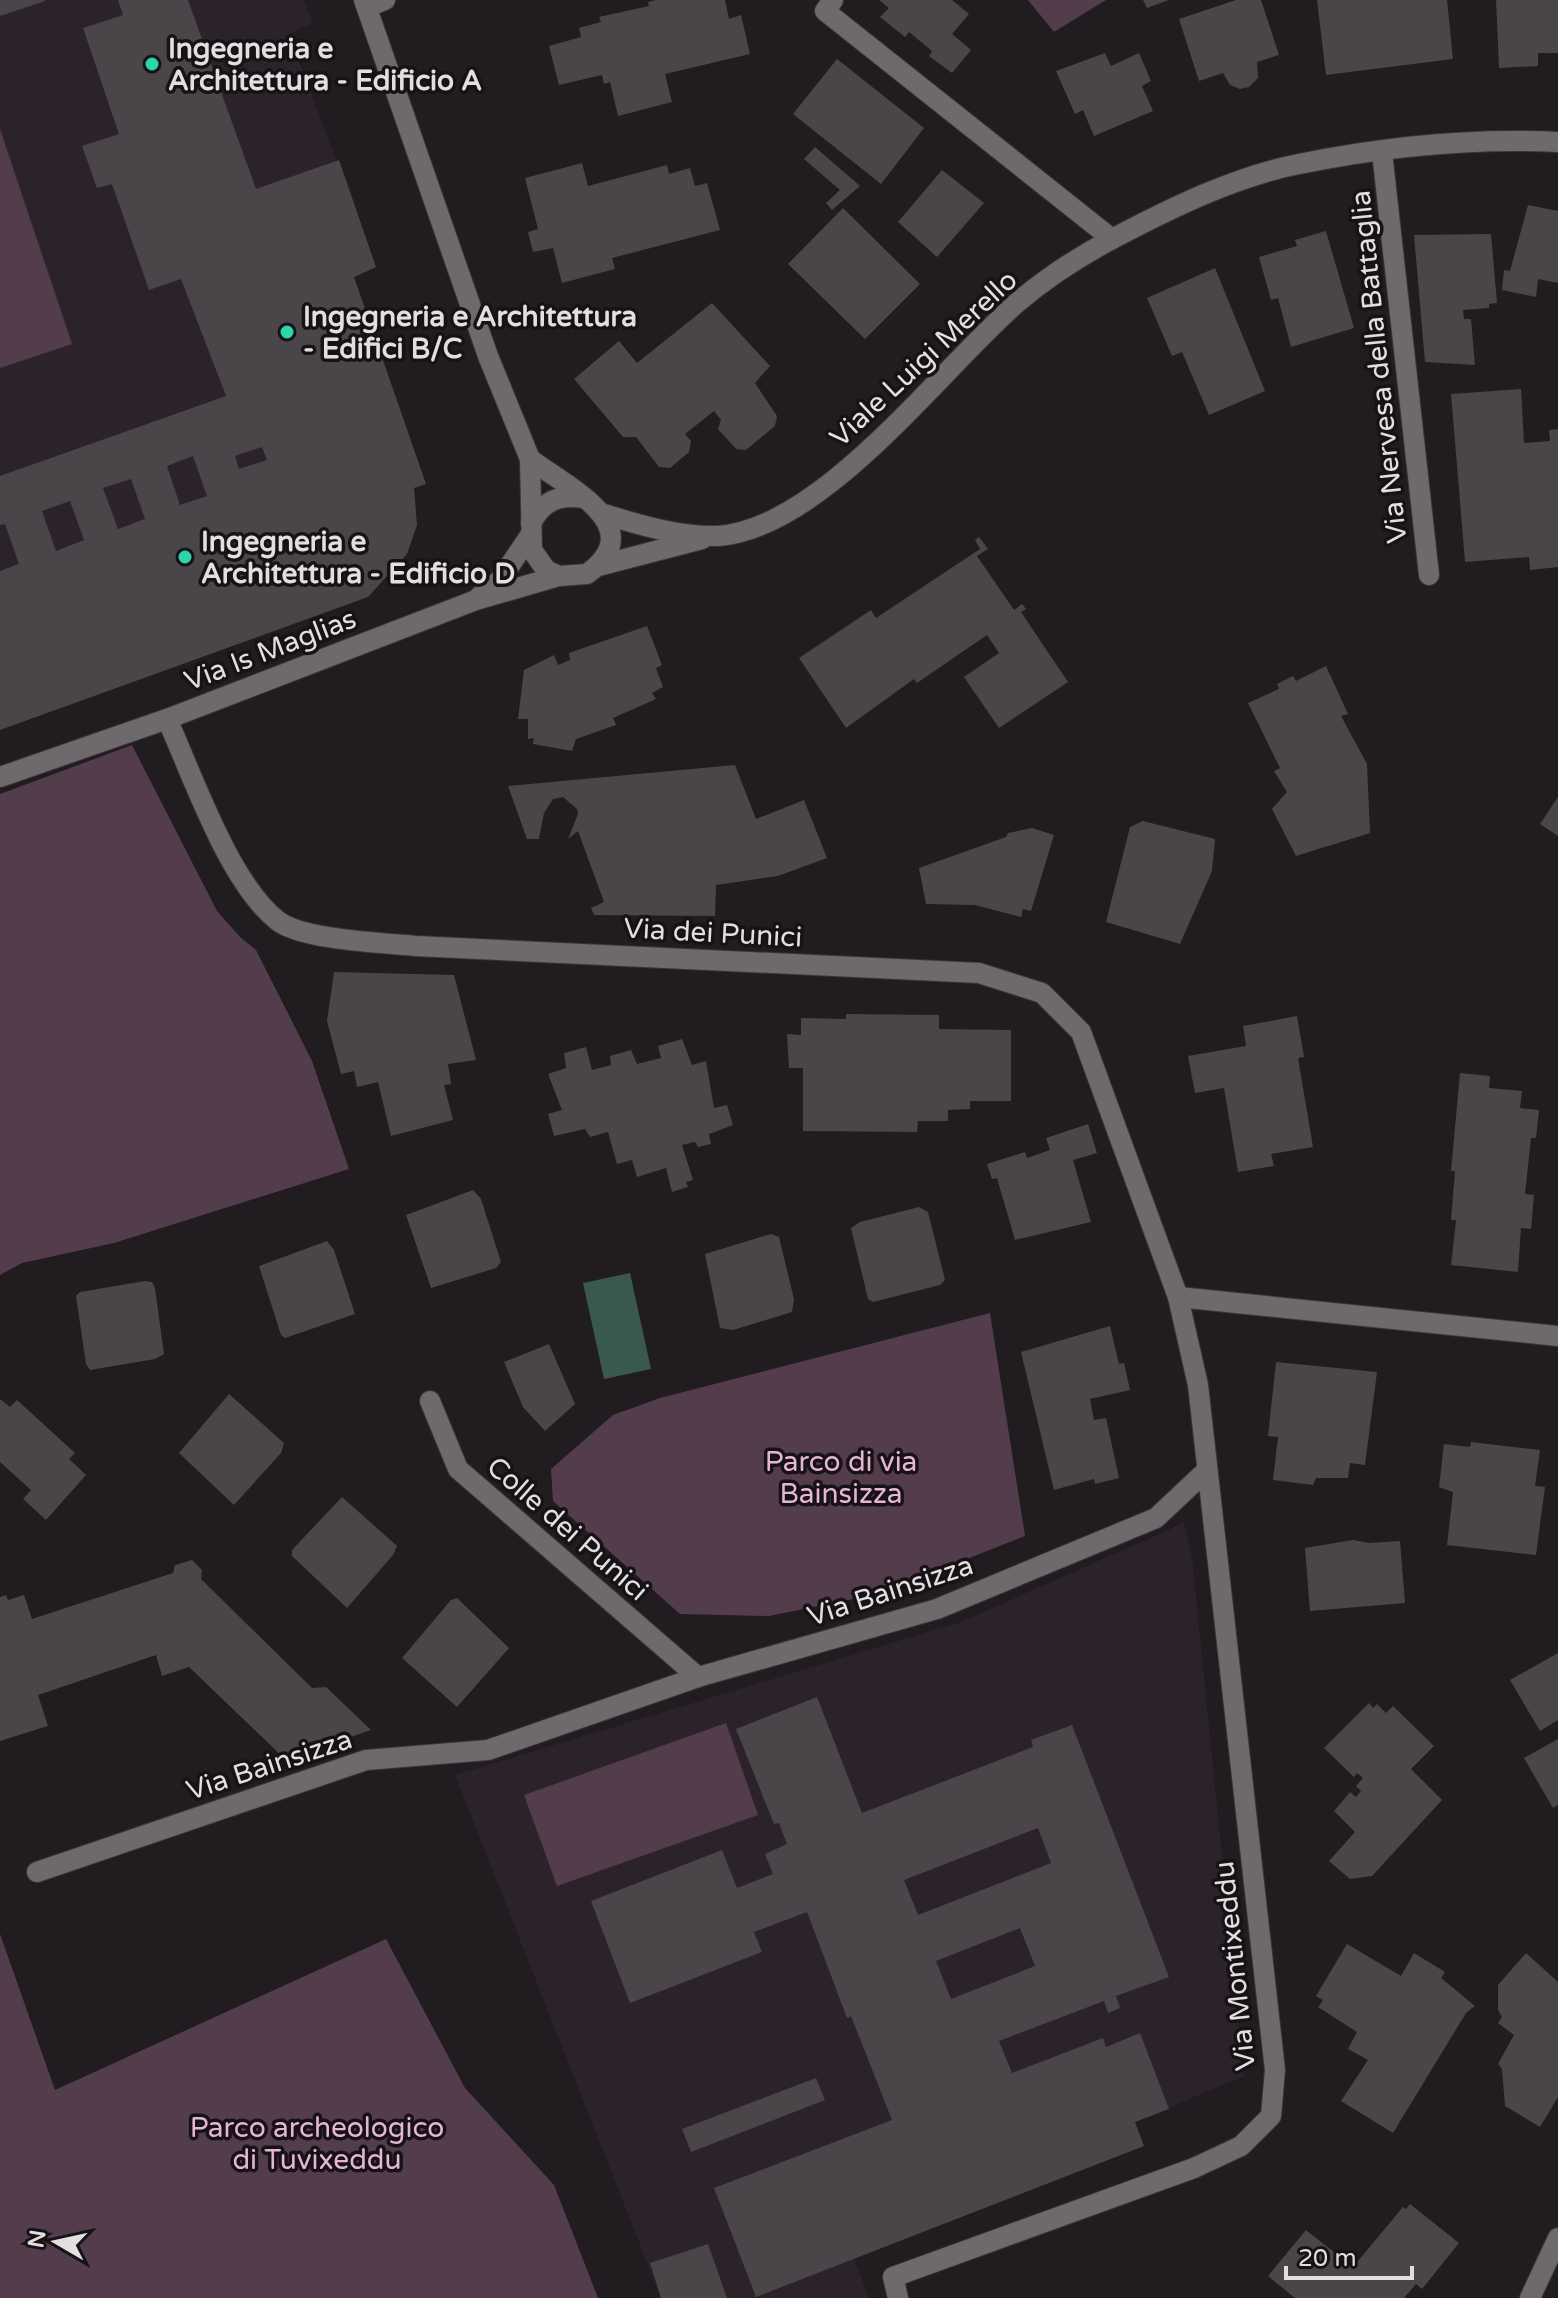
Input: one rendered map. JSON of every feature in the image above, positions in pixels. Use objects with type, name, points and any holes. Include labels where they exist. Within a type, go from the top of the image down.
[{"type":"street","points":[[833,0],[825,11],[1112,239]]},
{"type":"street","points":[[372,2],[488,356],[530,459],[530,531],[538,561],[559,576],[587,574],[598,566],[718,536]]},
{"type":"street","name":"Viale Luigi Merello","points":[[604,514],[663,530],[718,536],[763,523],[800,504],[869,450],[1020,300],[1112,239],[1210,192],[1282,169],[1382,152],[1508,140],[1558,142]]},
{"type":"street","name":"Via Nervesa della Battaglia","points":[[1382,152],[1429,575]]},
{"type":"street","points":[[530,459],[604,514],[611,540],[598,566]]},
{"type":"street","points":[[476,600],[500,580],[545,504],[556,498],[583,498]]},
{"type":"street","name":"Via Is Maglias","points":[[0,777],[167,719],[476,600],[559,576]]},
{"type":"street","name":"Via dei Punici","points":[[167,719],[246,885],[280,923],[338,940],[979,973],[1042,993],[1081,1032],[1178,1297]]},
{"type":"street","points":[[1205,1472],[1198,1385],[1178,1297],[1558,1336]]},
{"type":"street","name":"Colle dei Punici","points":[[430,1401],[458,1469],[698,1677]]},
{"type":"street","name":"Via Bainsizza","points":[[37,1872],[366,1760],[488,1750],[698,1677],[937,1609],[1156,1518],[1205,1472]]},
{"type":"street","name":"Via Montixeddu","points":[[898,2298],[893,2277],[1194,2168],[1241,2146],[1271,2116],[1275,2070],[1205,1472]]},
{"type":"street","points":[[1530,2298],[1558,2238]]},
{"type":"shaded area","points":[[0,0],[304,0],[313,23],[289,34],[376,267],[354,278],[426,484],[414,488],[417,525],[407,554],[368,597],[0,730]]},
{"type":"shaded area","points":[[630,1273],[651,1369],[604,1379],[583,1283]]},
{"type":"shaded area","points":[[1184,1523],[1192,1558],[1244,2076],[1135,2122],[1144,2146],[854,2258],[869,2298],[661,2298],[455,1775],[961,1622]]},
{"type":"green space","points":[[1028,0],[1106,0],[1054,32]]},
{"type":"green space","points":[[0,129],[72,344],[0,368]]},
{"type":"green space","points":[[132,745],[217,911],[256,950],[312,1061],[349,1169],[114,1243],[22,1263],[0,1275],[0,794]]},
{"type":"green space","name":"Parco di via Bainsizza","points":[[990,1313],[1025,1536],[878,1594],[769,1616],[680,1614],[553,1501],[551,1469],[613,1415],[660,1398]]},
{"type":"green space","points":[[726,1723],[758,1815],[557,1886],[524,1795]]},
{"type":"green space","name":"Parco archeologico di Tuvixeddu","points":[[0,1934],[55,2090],[386,1939],[465,2088],[554,2185],[598,2298],[0,2298]]},
{"type":"building","points":[[0,0],[45,0],[45,1],[0,16]]},
{"type":"building","points":[[118,0],[188,0],[256,189],[339,160],[376,267],[354,277],[426,484],[414,488],[417,525],[407,554],[368,597],[0,730],[0,571],[19,564],[5,524],[0,525],[0,476],[226,396],[181,279],[149,290],[112,184],[97,188],[82,146],[119,134],[83,28],[123,15]],"holes":[[[262,447],[267,460],[239,469],[235,456]],[[193,456],[207,496],[180,505],[167,466]],[[131,479],[145,519],[118,529],[103,488]],[[70,501],[84,540],[56,551],[42,511]]]},
{"type":"building","points":[[725,0],[729,19],[741,15],[750,54],[665,74],[672,102],[618,116],[610,82],[604,84],[602,75],[559,85],[549,46],[581,37],[579,28],[601,22],[599,17],[649,6],[648,2]]},
{"type":"building","points":[[879,0],[952,0],[969,14],[952,34],[971,50],[952,73],[929,56],[932,51],[909,32],[905,37],[880,17],[889,8]]},
{"type":"building","points":[[1143,0],[1169,0],[1147,8]]},
{"type":"building","points":[[1236,0],[1261,0],[1279,55],[1257,62],[1258,78],[1249,87],[1240,89],[1230,85],[1223,73],[1199,81],[1179,19]]},
{"type":"building","points":[[1317,0],[1447,0],[1453,59],[1326,75]]},
{"type":"building","points":[[1496,0],[1558,0],[1558,53],[1538,53],[1538,66],[1499,68]]},
{"type":"building","points":[[1105,53],[1111,66],[1139,53],[1151,81],[1142,86],[1153,111],[1094,136],[1083,110],[1075,114],[1056,71]]},
{"type":"building","points":[[837,59],[924,128],[881,184],[793,114]]},
{"type":"building","points":[[815,147],[860,186],[832,210],[826,203],[840,190],[804,159]]},
{"type":"building","points":[[582,163],[588,186],[667,165],[669,174],[690,168],[695,186],[707,183],[720,230],[612,258],[615,269],[562,283],[553,248],[533,252],[528,232],[538,229],[525,178]]},
{"type":"building","points":[[942,170],[984,203],[937,257],[898,222]]},
{"type":"building","points":[[1528,205],[1558,211],[1558,283],[1538,279],[1536,297],[1502,290],[1504,270],[1510,271]]},
{"type":"building","points":[[843,208],[920,284],[865,339],[788,264]]},
{"type":"building","points":[[1326,231],[1354,328],[1291,347],[1278,298],[1271,300],[1259,257],[1297,246],[1295,240]]},
{"type":"building","points":[[1491,234],[1497,303],[1489,304],[1489,308],[1463,310],[1464,319],[1471,319],[1475,365],[1425,362],[1414,235]]},
{"type":"building","points":[[1215,268],[1265,391],[1209,415],[1182,352],[1172,356],[1147,298]]},
{"type":"building","points":[[712,303],[770,366],[755,383],[777,416],[775,426],[746,450],[736,449],[718,429],[721,420],[714,411],[685,434],[691,441],[689,452],[670,468],[659,467],[636,437],[623,437],[574,379],[619,341],[637,363]]},
{"type":"building","points":[[1521,389],[1524,443],[1550,441],[1549,430],[1558,429],[1558,567],[1530,570],[1529,557],[1465,562],[1451,394]]},
{"type":"building","points":[[979,537],[988,549],[977,556],[1014,610],[1022,604],[1026,609],[1021,612],[1068,682],[999,728],[964,677],[999,653],[987,635],[917,683],[914,679],[846,728],[799,658],[871,610],[876,618],[980,549],[975,540]]},
{"type":"building","points":[[647,626],[662,665],[656,668],[663,687],[652,693],[656,699],[613,718],[616,725],[576,739],[572,751],[533,744],[534,738],[528,739],[528,719],[518,719],[524,670],[554,655],[558,665],[570,660],[569,653]]},
{"type":"building","points":[[1326,666],[1348,714],[1341,716],[1367,764],[1370,833],[1296,856],[1272,809],[1287,792],[1274,771],[1280,768],[1248,703],[1279,689],[1277,684],[1293,676],[1296,681]]},
{"type":"building","points":[[735,765],[756,819],[804,800],[827,858],[778,876],[716,885],[715,916],[594,915],[591,908],[604,902],[578,831],[568,839],[577,809],[563,797],[553,799],[544,813],[539,839],[527,839],[508,786]]},
{"type":"building","points":[[1558,797],[1558,836],[1540,824]]},
{"type":"building","points":[[1143,821],[1215,839],[1212,871],[1180,944],[1106,922],[1130,827]]},
{"type":"building","points":[[1032,828],[1054,835],[1031,911],[1023,909],[1021,917],[975,905],[926,904],[919,868],[1006,837],[1008,833]]},
{"type":"building","points":[[334,972],[454,975],[476,1060],[448,1064],[451,1084],[444,1085],[453,1120],[391,1136],[378,1082],[357,1087],[354,1071],[341,1074],[327,1021]]},
{"type":"building","points":[[846,1014],[939,1015],[939,1029],[1011,1030],[1011,1101],[970,1101],[970,1109],[948,1110],[948,1121],[918,1121],[917,1132],[803,1131],[803,1068],[789,1068],[787,1034],[801,1035],[801,1018],[846,1019]]},
{"type":"building","points":[[1297,1016],[1304,1057],[1298,1058],[1313,1147],[1271,1154],[1274,1166],[1238,1172],[1224,1088],[1195,1093],[1188,1056],[1246,1046],[1243,1026]]},
{"type":"building","points":[[682,1039],[692,1065],[706,1061],[714,1108],[727,1105],[733,1125],[709,1134],[711,1144],[698,1147],[695,1142],[682,1145],[693,1180],[686,1182],[688,1187],[672,1192],[666,1168],[637,1177],[632,1160],[617,1164],[608,1132],[590,1137],[585,1129],[554,1136],[548,1114],[562,1110],[548,1074],[566,1068],[564,1053],[586,1047],[592,1070],[611,1065],[610,1056],[631,1050],[637,1064],[661,1058],[658,1046]]},
{"type":"building","points":[[1460,1073],[1490,1076],[1489,1088],[1522,1091],[1520,1108],[1539,1110],[1536,1138],[1531,1138],[1525,1194],[1534,1195],[1531,1229],[1521,1228],[1518,1272],[1451,1265],[1456,1220],[1451,1220],[1455,1171],[1451,1171]]},
{"type":"building","points":[[1088,1124],[1097,1153],[1073,1160],[1091,1222],[1015,1240],[997,1178],[992,1179],[987,1164],[1025,1152],[1027,1158],[1050,1150],[1046,1138]]},
{"type":"building","points":[[473,1190],[481,1199],[501,1262],[496,1268],[431,1288],[406,1215]]},
{"type":"building","points":[[919,1207],[928,1212],[945,1280],[940,1285],[873,1302],[868,1299],[851,1228],[860,1222]]},
{"type":"building","points":[[771,1234],[779,1237],[794,1299],[792,1312],[733,1330],[720,1328],[705,1254]]},
{"type":"building","points":[[327,1241],[334,1250],[355,1314],[285,1338],[281,1335],[259,1266]]},
{"type":"building","points":[[152,1282],[155,1288],[164,1354],[155,1359],[90,1370],[86,1364],[76,1296],[80,1292]]},
{"type":"building","points":[[1110,1326],[1119,1364],[1124,1363],[1130,1390],[1090,1399],[1094,1420],[1106,1418],[1119,1478],[1095,1484],[1094,1479],[1054,1490],[1021,1352]]},
{"type":"building","points":[[549,1344],[575,1404],[545,1431],[523,1407],[504,1362]]},
{"type":"building","points":[[1276,1362],[1377,1372],[1365,1465],[1350,1463],[1348,1478],[1316,1478],[1313,1485],[1273,1480],[1278,1437],[1268,1436]]},
{"type":"building","points":[[229,1394],[284,1443],[281,1453],[234,1505],[179,1453]]},
{"type":"building","points":[[0,1399],[10,1407],[17,1400],[75,1453],[69,1459],[86,1475],[46,1520],[23,1499],[31,1490],[0,1462]]},
{"type":"building","points":[[1471,1442],[1540,1450],[1535,1486],[1545,1487],[1536,1555],[1447,1545],[1453,1492],[1439,1487],[1444,1444],[1470,1447]]},
{"type":"building","points":[[342,1497],[397,1546],[393,1555],[347,1608],[292,1556],[292,1550]]},
{"type":"building","points":[[1353,1540],[1369,1543],[1400,1541],[1405,1603],[1310,1611],[1305,1548]]},
{"type":"building","points":[[192,1560],[202,1570],[201,1579],[312,1688],[326,1687],[371,1730],[286,1760],[189,1667],[162,1676],[156,1655],[38,1695],[48,1726],[0,1741],[0,1597],[6,1595],[8,1600],[24,1595],[32,1619],[173,1573],[175,1565]]},
{"type":"building","points":[[457,1598],[509,1648],[457,1707],[402,1658],[451,1600]]},
{"type":"building","points":[[1558,1653],[1558,1720],[1540,1731],[1510,1680]]},
{"type":"building","points":[[817,1697],[862,1813],[1033,1747],[1031,1740],[1072,1725],[1169,1977],[1116,1996],[1120,2008],[1108,2013],[1104,2001],[999,2041],[1012,2073],[1103,2038],[1106,2047],[1140,2033],[1169,2109],[1135,2122],[1144,2146],[756,2297],[714,2188],[892,2120],[851,2016],[847,2018],[807,1912],[754,1932],[762,1952],[630,2003],[591,1901],[722,1850],[737,1888],[773,1874],[765,1854],[787,1844],[779,1823],[774,1824],[736,1729]],"holes":[[[1038,1828],[1051,1863],[918,1915],[904,1880]],[[1020,1928],[1035,1966],[951,1999],[936,1961]]]},
{"type":"building","points":[[1369,1703],[1373,1708],[1377,1704],[1386,1713],[1393,1706],[1434,1746],[1411,1769],[1442,1800],[1372,1876],[1350,1879],[1329,1861],[1355,1832],[1334,1811],[1350,1792],[1356,1797],[1361,1791],[1356,1786],[1363,1778],[1357,1773],[1354,1777],[1324,1748]]},
{"type":"building","points":[[1558,1739],[1558,1805],[1553,1808],[1524,1758]]},
{"type":"building","points":[[1347,1944],[1401,1976],[1414,1953],[1445,1972],[1441,1978],[1475,2006],[1466,2013],[1393,2133],[1341,2101],[1368,2060],[1348,2049],[1357,2032],[1318,2007],[1323,2000],[1316,1996]]},
{"type":"building","points":[[1526,1953],[1558,1982],[1558,2097],[1540,2127],[1505,2106],[1502,2069],[1498,2064],[1514,2035],[1498,2023],[1502,2017],[1498,2010],[1498,1985]]},
{"type":"building","points":[[816,2078],[825,2100],[691,2152],[682,2129]]},
{"type":"building","points":[[1410,2204],[1459,2243],[1422,2289],[1416,2284],[1404,2298],[1295,2298],[1268,2276],[1306,2230],[1353,2267],[1403,2207],[1406,2209]]},
{"type":"building","points":[[708,2244],[727,2298],[661,2298],[650,2263]]},
{"type":"place","name":"Ingegneria e Architettura - Edificio A","points":[[152,64]]},
{"type":"place","name":"Ingegneria e Architettura - Edifici B/C","points":[[287,332]]},
{"type":"place","name":"Ingegneria e Architettura - Edificio D","points":[[185,557]]}]
